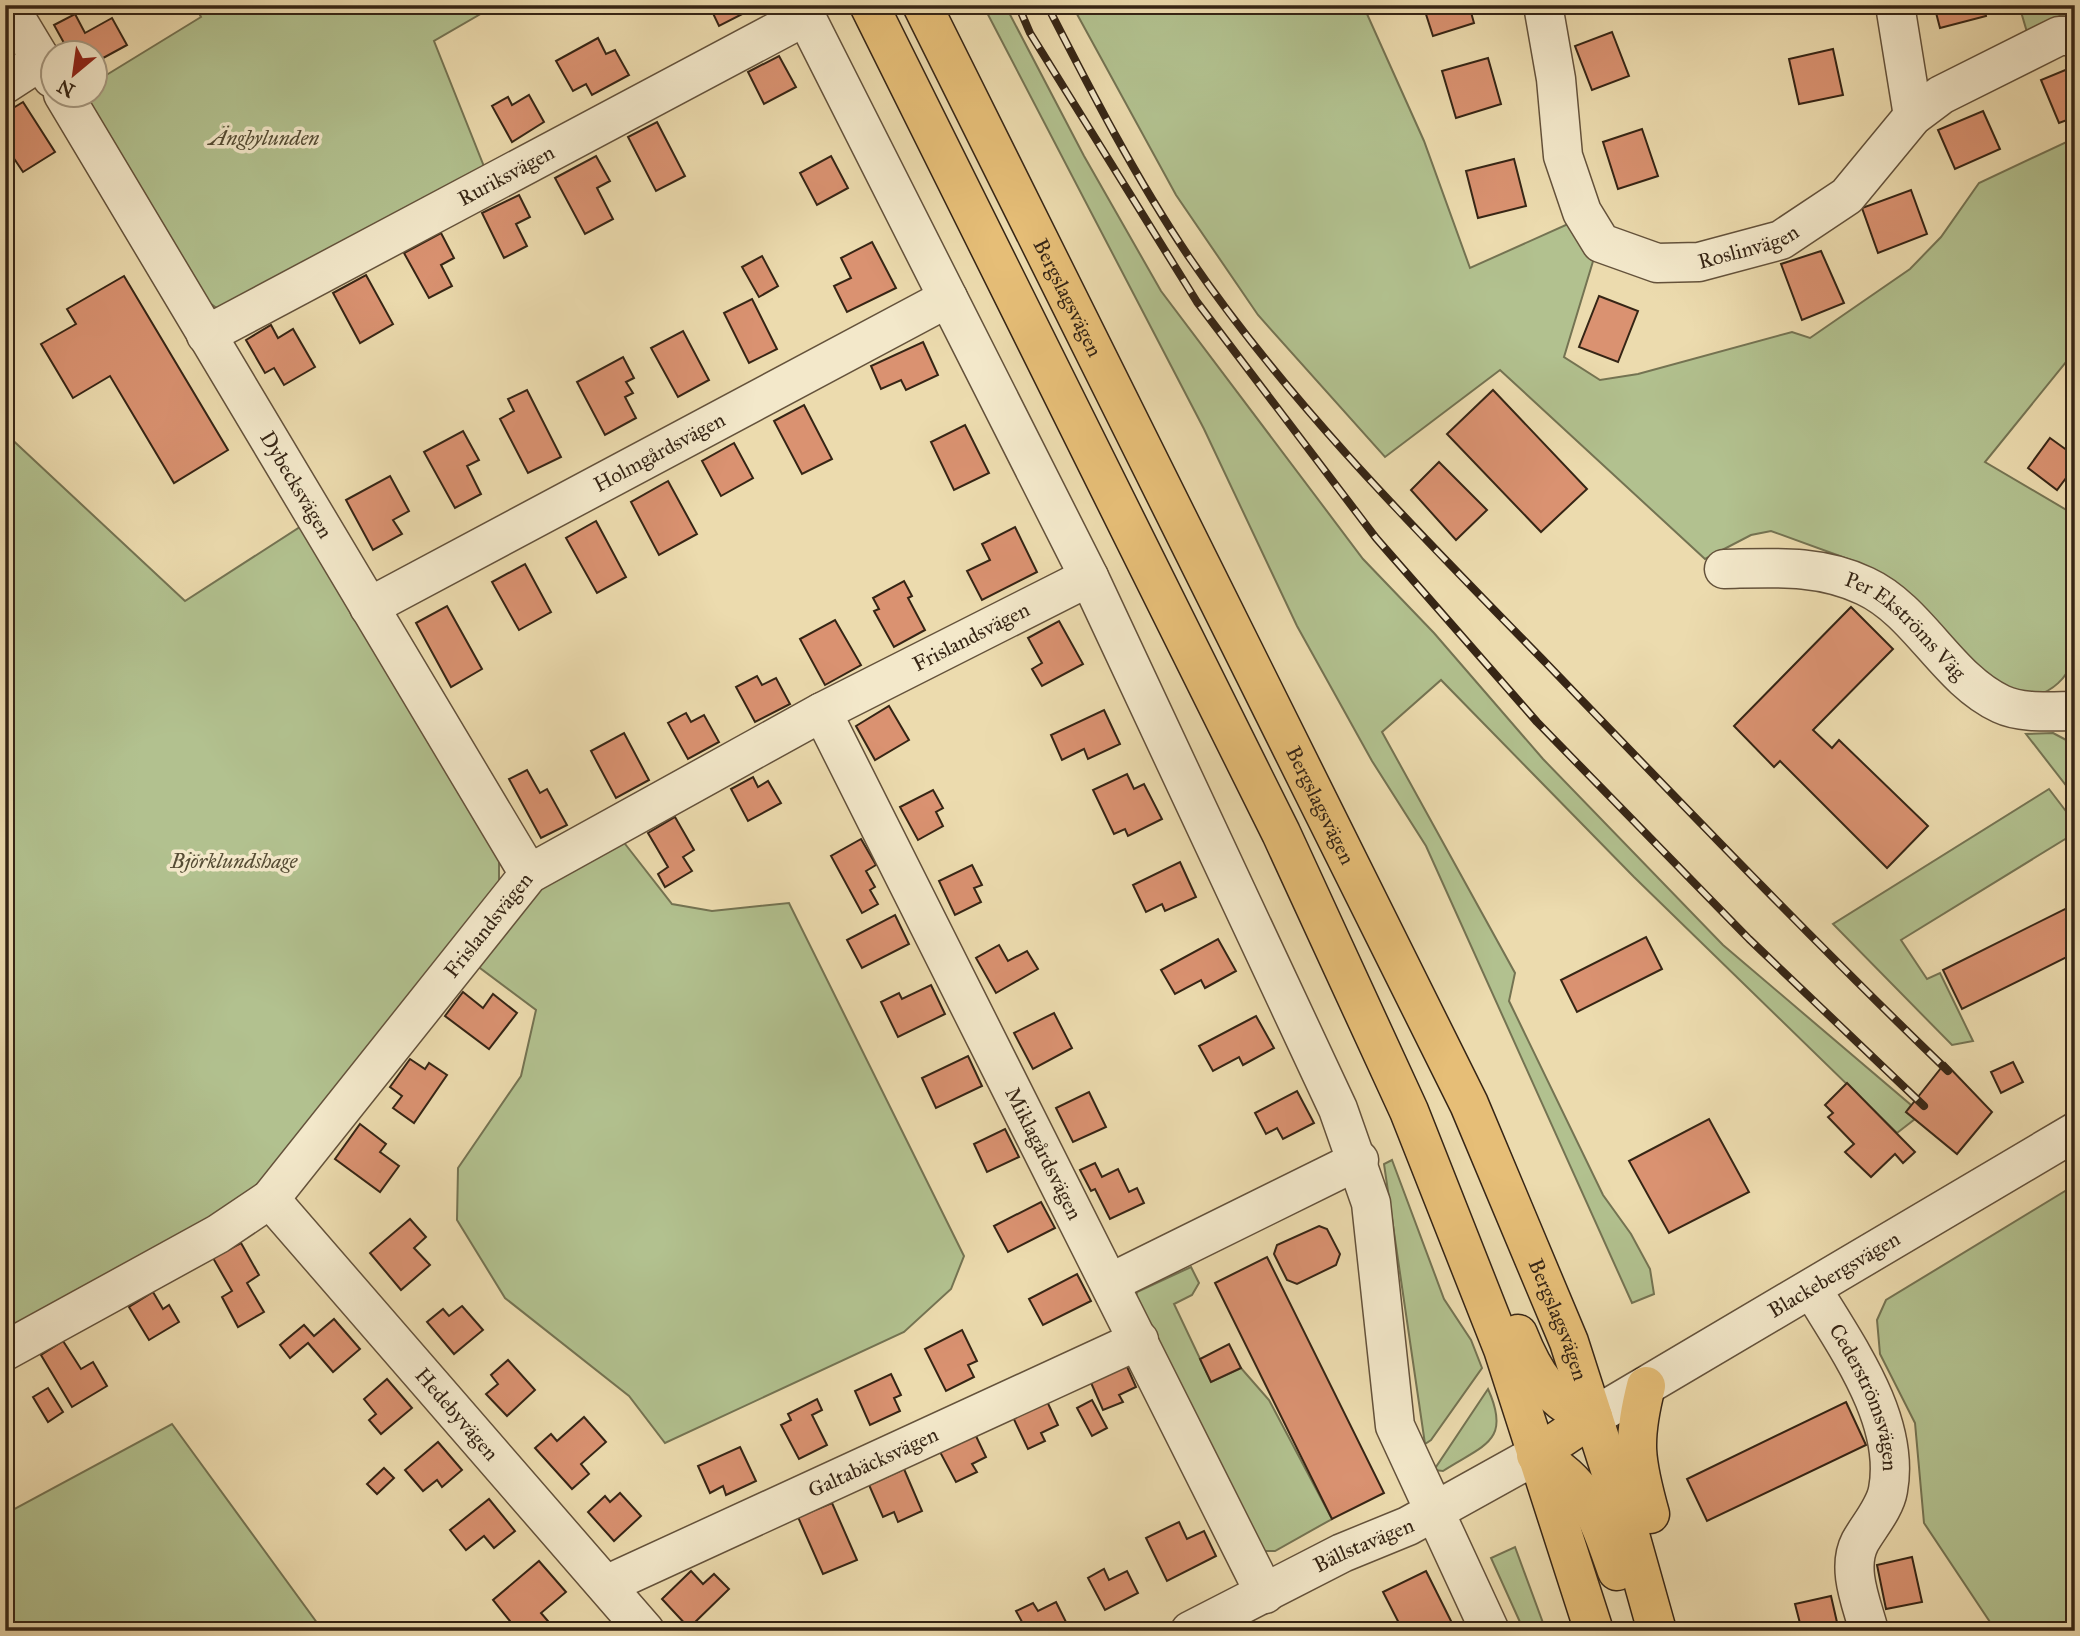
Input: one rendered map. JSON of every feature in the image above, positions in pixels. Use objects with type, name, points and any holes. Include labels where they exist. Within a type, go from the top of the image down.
[{"type":"main road","points":[[869,5],[1263,796],[1419,1136],[1503,1349],[1594,1631]]},
{"type":"main road","name":"Bergslagsvägen","points":[[922,5],[1469,1104],[1569,1342],[1657,1631]]},
{"type":"main road","points":[[1342,965],[1366,986],[1383,1009],[1455,1167],[1533,1368],[1565,1404],[1593,1417]]},
{"type":"main road","points":[[1646,1386],[1635,1431],[1635,1454],[1683,1631]]},
{"type":"main road","points":[[1536,1455],[1593,1417]]},
{"type":"main road","points":[[1536,1455],[1562,1469],[1589,1500],[1637,1631]]},
{"type":"street","points":[[8,5],[38,54]]},
{"type":"street","name":"Roslinvägen","points":[[1543,5],[1556,79],[1563,156],[1582,212],[1601,243],[1657,263],[1699,262],[1781,240],[1847,196],[1913,116],[1941,95],[2059,36],[2075,36]]},
{"type":"street","points":[[1895,5],[1913,116]]},
{"type":"street","points":[[803,11],[1089,577],[1338,1109],[1359,1160],[1371,1203],[1395,1426],[1490,1631]]},
{"type":"street","name":"Ruriksvägen","points":[[206,335],[803,11]]},
{"type":"street","points":[[5,84],[38,72]]},
{"type":"street","name":"Dybecksvägen","points":[[70,108],[529,874]]},
{"type":"street","name":"Holmgårdsvägen","points":[[369,607],[948,298]]},
{"type":"street","name":"Per Ekströms Väg","points":[[1724,569],[1812,568],[1864,586],[1889,600],[1965,677],[2001,704],[2039,710],[2075,711]]},
{"type":"street","name":"Frislandsvägen","points":[[5,1351],[218,1234],[270,1199],[529,874],[822,712],[1089,577]]},
{"type":"street","name":"Miklagårdsvägen","points":[[822,712],[1265,1594]]},
{"type":"street","name":"Blackebergsvägen","points":[[1593,1417],[2075,1132]]},
{"type":"street","points":[[1110,1283],[1359,1160]]},
{"type":"street","name":"Hedebyvägen","points":[[270,1199],[645,1631]]},
{"type":"street","name":"Cederströmsvägen","points":[[1812,1289],[1884,1420],[1891,1466],[1888,1494],[1858,1545],[1854,1571],[1869,1631]]},
{"type":"street","name":"Galtabäcksvägen","points":[[606,1585],[1139,1340]]},
{"type":"street","name":"Bällstavägen","points":[[1190,1631],[1342,1553],[1434,1512],[1536,1455]]},
{"type":"green space","name":"Ängbylunden","points":[[195,5],[496,5],[434,41],[485,169],[218,309],[207,301],[90,108],[108,108],[108,74],[201,17]]},
{"type":"green space","points":[[983,5],[1005,5],[1084,156],[1161,291],[1363,559],[1434,633],[1543,759],[1723,945],[1911,1105],[1906,1112],[1915,1119],[1897,1133],[1634,877],[1441,680],[1382,732],[1515,973],[1509,1001],[1603,1195],[1631,1234],[1650,1269],[1654,1294],[1632,1303],[1426,846],[1372,761],[1297,626],[1204,429]]},
{"type":"green space","points":[[1072,5],[1363,5],[1424,141],[1470,268],[1568,224],[1594,258],[1564,357],[1600,380],[1638,374],[1792,332],[1810,338],[1910,269],[1941,237],[1979,183],[2075,138],[2075,351],[1985,462],[2075,515],[2074,647],[2066,674],[2053,687],[2037,695],[2025,695],[2007,688],[1991,679],[1859,563],[1771,531],[1751,535],[1705,559],[1500,370],[1385,457],[1258,315],[1176,195]]},
{"type":"green space","points":[[2019,5],[2075,5],[2075,17],[2060,16],[2027,32]]},
{"type":"green space","name":"Björklundshage","points":[[5,433],[185,601],[300,527],[499,856],[499,890],[263,1191],[5,1336]]},
{"type":"green space","points":[[2053,733],[2070,742],[2075,797],[2026,734]]},
{"type":"green space","points":[[2049,789],[2075,823],[2075,833],[1901,940],[1927,979],[1940,973],[1973,1041],[1952,1045],[1833,924]]},
{"type":"green space","points":[[622,840],[672,904],[712,911],[789,903],[964,1256],[951,1289],[904,1332],[665,1443],[629,1396],[505,1298],[457,1220],[458,1168],[521,1076],[536,1010],[476,965],[541,887]]},
{"type":"green space","points":[[1392,1160],[1444,1299],[1471,1340],[1482,1368],[1431,1440],[1425,1444],[1384,1164]]},
{"type":"green space","points":[[2075,1185],[2075,1631],[1996,1631],[1924,1523],[1915,1423],[1880,1354],[1877,1320],[1886,1300]]},
{"type":"green space","points":[[1191,1267],[1199,1283],[1192,1295],[1174,1304],[1211,1382],[1241,1368],[1269,1400],[1332,1519],[1275,1551],[1263,1551],[1134,1306],[1137,1292]]},
{"type":"green space","points":[[1488,1389],[1497,1421],[1490,1440],[1443,1471],[1434,1470]]},
{"type":"green space","points":[[172,1424],[323,1631],[5,1631],[5,1514]]},
{"type":"green space","points":[[1515,1547],[1546,1631],[1524,1631],[1491,1558]]},
{"type":"building","points":[[709,5],[755,5],[756,7],[719,26]]},
{"type":"building","points":[[1423,5],[1469,5],[1474,23],[1433,36]]},
{"type":"building","points":[[1934,5],[1984,5],[1986,16],[1940,28]]},
{"type":"building","points":[[75,14],[85,33],[112,18],[127,45],[108,55],[108,38],[61,38],[54,25]]},
{"type":"building","points":[[1612,32],[1629,76],[1592,90],[1575,46]]},
{"type":"building","points":[[598,38],[606,54],[615,50],[629,75],[592,95],[586,84],[573,91],[556,61]]},
{"type":"building","points":[[1833,49],[1843,95],[1799,104],[1789,59]]},
{"type":"building","points":[[779,56],[796,87],[764,104],[748,72]]},
{"type":"building","points":[[1488,58],[1501,104],[1456,118],[1442,71]]},
{"type":"building","points":[[2075,66],[2075,117],[2059,123],[2041,80]]},
{"type":"building","points":[[529,95],[544,122],[512,142],[492,106],[508,97],[512,105]]},
{"type":"building","points":[[23,102],[55,152],[23,172],[5,145],[5,113]]},
{"type":"building","points":[[1983,111],[2000,149],[1955,169],[1938,130]]},
{"type":"building","points":[[657,122],[685,176],[656,191],[628,137]]},
{"type":"building","points":[[1642,129],[1658,176],[1618,189],[1603,142]]},
{"type":"building","points":[[596,156],[610,181],[597,188],[613,219],[585,234],[555,178]]},
{"type":"building","points":[[831,156],[848,188],[817,205],[800,173]]},
{"type":"building","points":[[1514,159],[1526,206],[1478,218],[1466,171]]},
{"type":"building","points":[[1911,190],[1927,234],[1878,253],[1862,208]]},
{"type":"building","points":[[519,195],[530,217],[516,224],[527,246],[504,258],[482,213]]},
{"type":"building","points":[[441,233],[454,258],[441,265],[452,286],[429,298],[404,253]]},
{"type":"building","points":[[872,242],[896,288],[847,312],[834,286],[851,278],[841,258]]},
{"type":"building","points":[[1821,251],[1844,303],[1802,320],[1781,264]]},
{"type":"building","points":[[762,256],[778,286],[759,297],[742,267]]},
{"type":"building","points":[[366,275],[393,324],[360,343],[333,293]]},
{"type":"building","points":[[124,276],[228,450],[174,483],[110,376],[73,398],[41,344],[76,324],[67,309]]},
{"type":"building","points":[[1599,296],[1638,311],[1618,362],[1579,347]]},
{"type":"building","points":[[752,299],[777,349],[749,363],[724,313]]},
{"type":"building","points":[[271,325],[278,338],[293,329],[315,367],[284,385],[274,368],[265,373],[246,340]]},
{"type":"building","points":[[683,331],[709,380],[678,397],[651,348]]},
{"type":"building","points":[[923,342],[938,375],[906,390],[901,380],[881,389],[871,366]]},
{"type":"building","points":[[623,357],[634,378],[626,382],[633,393],[625,397],[636,418],[605,435],[577,382]]},
{"type":"building","points":[[527,390],[561,457],[528,473],[500,419],[514,411],[508,399]]},
{"type":"building","points":[[1493,390],[1587,489],[1541,532],[1447,434]]},
{"type":"building","points":[[804,405],[832,459],[802,474],[774,421]]},
{"type":"building","points":[[965,425],[989,473],[954,490],[931,442]]},
{"type":"building","points":[[463,431],[479,460],[467,466],[481,494],[455,508],[424,452]]},
{"type":"building","points":[[2050,438],[2075,456],[2075,466],[2057,490],[2028,468]]},
{"type":"building","points":[[734,443],[753,478],[721,496],[702,461]]},
{"type":"building","points":[[1439,462],[1487,510],[1456,540],[1411,490]]},
{"type":"building","points":[[390,476],[409,511],[393,520],[402,534],[373,550],[346,500]]},
{"type":"building","points":[[668,481],[697,534],[659,555],[631,502]]},
{"type":"building","points":[[596,521],[626,577],[597,593],[566,538]]},
{"type":"building","points":[[1015,527],[1037,572],[982,600],[967,571],[990,560],[982,544]]},
{"type":"building","points":[[525,564],[551,612],[519,630],[492,582]]},
{"type":"building","points":[[904,581],[912,596],[908,598],[925,630],[894,647],[874,611],[879,609],[873,598]]},
{"type":"building","points":[[447,606],[482,669],[451,687],[416,623]]},
{"type":"building","points":[[1851,607],[1893,649],[1813,730],[1832,748],[1839,740],[1928,826],[1887,868],[1780,761],[1774,767],[1734,726]]},
{"type":"building","points":[[835,620],[861,665],[825,685],[800,639]]},
{"type":"building","points":[[1059,621],[1083,664],[1042,686],[1032,669],[1042,663],[1028,638]]},
{"type":"building","points":[[757,676],[762,685],[776,678],[790,704],[755,722],[736,687]]},
{"type":"building","points":[[889,706],[909,740],[875,760],[856,726]]},
{"type":"building","points":[[1104,710],[1120,744],[1088,759],[1084,749],[1062,760],[1051,735]]},
{"type":"building","points":[[686,713],[691,722],[704,715],[719,742],[688,759],[668,723]]},
{"type":"building","points":[[624,733],[649,780],[616,798],[591,751]]},
{"type":"building","points":[[527,770],[540,793],[547,789],[567,825],[541,838],[509,779]]},
{"type":"building","points":[[1127,774],[1134,789],[1144,784],[1162,819],[1128,836],[1125,829],[1114,834],[1093,790]]},
{"type":"building","points":[[753,777],[758,787],[768,781],[781,803],[748,821],[731,789]]},
{"type":"building","points":[[933,790],[943,808],[936,812],[943,826],[918,840],[900,807]]},
{"type":"building","points":[[675,817],[694,850],[683,857],[692,871],[665,887],[658,874],[668,867],[648,833]]},
{"type":"building","points":[[861,839],[876,865],[866,871],[875,887],[870,890],[878,904],[862,913],[831,856]]},
{"type":"building","points":[[1180,862],[1196,897],[1165,911],[1162,904],[1146,912],[1133,885]]},
{"type":"building","points":[[972,865],[982,885],[974,888],[981,902],[955,915],[939,881]]},
{"type":"building","points":[[2075,904],[2075,953],[1962,1009],[1943,970]]},
{"type":"building","points":[[895,915],[909,944],[862,968],[847,940]]},
{"type":"building","points":[[1646,937],[1662,969],[1577,1012],[1561,980]]},
{"type":"building","points":[[1218,939],[1236,971],[1205,988],[1201,980],[1175,994],[1161,970]]},
{"type":"building","points":[[999,945],[1008,961],[1027,951],[1038,969],[996,993],[976,958]]},
{"type":"building","points":[[931,985],[945,1014],[898,1037],[881,1002],[899,993],[902,999]]},
{"type":"building","points":[[463,992],[483,1008],[493,994],[517,1013],[489,1049],[445,1016]]},
{"type":"building","points":[[1054,1013],[1072,1048],[1033,1069],[1014,1033]]},
{"type":"building","points":[[1256,1016],[1274,1048],[1243,1065],[1239,1057],[1213,1071],[1199,1046]]},
{"type":"building","points":[[968,1056],[982,1086],[936,1108],[922,1078]]},
{"type":"building","points":[[410,1059],[425,1069],[429,1063],[447,1075],[414,1123],[393,1108],[402,1096],[390,1087]]},
{"type":"building","points":[[2013,1062],[2023,1082],[2001,1093],[1991,1072]]},
{"type":"building","points":[[1945,1063],[1992,1112],[1957,1154],[1906,1112]]},
{"type":"building","points":[[1847,1083],[1915,1152],[1903,1163],[1895,1154],[1871,1177],[1845,1152],[1854,1144],[1828,1117],[1833,1113],[1825,1105]]},
{"type":"building","points":[[1297,1091],[1314,1123],[1283,1139],[1277,1128],[1266,1134],[1255,1113]]},
{"type":"building","points":[[1089,1092],[1106,1127],[1073,1142],[1056,1108]]},
{"type":"building","points":[[1709,1119],[1749,1192],[1669,1233],[1629,1161]]},
{"type":"building","points":[[360,1124],[386,1144],[380,1152],[399,1166],[380,1192],[335,1159]]},
{"type":"building","points":[[1005,1129],[1019,1157],[987,1172],[974,1144]]},
{"type":"building","points":[[1095,1163],[1102,1177],[1118,1169],[1129,1192],[1137,1188],[1144,1203],[1110,1219],[1095,1189],[1091,1191],[1080,1170]]},
{"type":"building","points":[[1041,1202],[1055,1228],[1008,1252],[994,1226]]},
{"type":"building","points":[[410,1219],[426,1237],[414,1248],[430,1265],[401,1290],[370,1253]]},
{"type":"building","points":[[1319,1226],[1327,1229],[1340,1254],[1336,1265],[1297,1284],[1287,1280],[1274,1254],[1277,1245]]},
{"type":"building","points":[[241,1243],[259,1275],[247,1283],[264,1312],[238,1327],[222,1297],[232,1291],[213,1258]]},
{"type":"building","points":[[1267,1257],[1384,1493],[1332,1519],[1215,1283]]},
{"type":"building","points":[[1077,1274],[1091,1301],[1043,1325],[1029,1299]]},
{"type":"building","points":[[153,1292],[163,1309],[169,1305],[179,1322],[149,1340],[129,1307]]},
{"type":"building","points":[[462,1306],[483,1330],[454,1354],[427,1322],[443,1309],[449,1316]]},
{"type":"building","points":[[334,1319],[360,1349],[333,1372],[308,1343],[290,1358],[280,1345],[304,1325],[314,1336]]},
{"type":"building","points":[[962,1330],[977,1361],[968,1365],[974,1377],[946,1391],[925,1349]]},
{"type":"building","points":[[63,1341],[81,1369],[93,1362],[107,1386],[72,1407],[41,1355]]},
{"type":"building","points":[[1229,1344],[1241,1368],[1211,1382],[1200,1359]]},
{"type":"building","points":[[508,1360],[535,1390],[507,1416],[486,1394],[498,1384],[491,1375]]},
{"type":"building","points":[[1124,1360],[1136,1387],[1119,1395],[1123,1402],[1103,1410],[1088,1376]]},
{"type":"building","points":[[891,1374],[901,1395],[894,1398],[900,1411],[870,1425],[855,1391]]},
{"type":"building","points":[[387,1379],[412,1408],[381,1434],[369,1420],[376,1414],[364,1399]]},
{"type":"building","points":[[48,1388],[63,1412],[48,1422],[33,1397]]},
{"type":"building","points":[[1045,1397],[1058,1425],[1041,1433],[1045,1441],[1028,1449],[1011,1413]]},
{"type":"building","points":[[817,1399],[822,1410],[812,1415],[827,1445],[799,1459],[781,1425],[791,1420],[788,1414]]},
{"type":"building","points":[[1092,1400],[1107,1428],[1092,1436],[1077,1408]]},
{"type":"building","points":[[1846,1402],[1866,1445],[1707,1521],[1687,1479]]},
{"type":"building","points":[[584,1417],[606,1442],[581,1464],[589,1474],[572,1489],[535,1448],[551,1434],[557,1441]]},
{"type":"building","points":[[975,1434],[986,1457],[972,1464],[977,1472],[956,1482],[940,1452]]},
{"type":"building","points":[[438,1442],[462,1470],[442,1487],[437,1480],[423,1491],[405,1470]]},
{"type":"building","points":[[740,1447],[756,1481],[726,1495],[723,1486],[710,1493],[698,1466]]},
{"type":"building","points":[[384,1468],[394,1478],[377,1494],[367,1484]]},
{"type":"building","points":[[904,1469],[922,1511],[898,1522],[894,1512],[883,1517],[869,1485]]},
{"type":"building","points":[[620,1493],[641,1516],[614,1541],[588,1512],[605,1496],[610,1502]]},
{"type":"building","points":[[489,1499],[515,1531],[494,1548],[484,1536],[466,1550],[450,1530]]},
{"type":"building","points":[[832,1503],[857,1560],[823,1574],[798,1517]]},
{"type":"building","points":[[1179,1522],[1187,1539],[1204,1531],[1216,1556],[1167,1581],[1146,1538]]},
{"type":"building","points":[[1912,1557],[1922,1602],[1886,1609],[1877,1565]]},
{"type":"building","points":[[539,1561],[566,1592],[541,1613],[554,1628],[550,1631],[518,1631],[493,1600]]},
{"type":"building","points":[[1104,1569],[1109,1580],[1127,1571],[1138,1593],[1105,1610],[1088,1578]]},
{"type":"building","points":[[691,1571],[703,1584],[714,1574],[729,1589],[689,1628],[662,1599]]},
{"type":"building","points":[[1426,1571],[1456,1631],[1403,1631],[1383,1592]]},
{"type":"building","points":[[1831,1596],[1839,1631],[1802,1631],[1795,1604]]},
{"type":"building","points":[[1056,1602],[1068,1626],[1058,1631],[1027,1631],[1016,1611],[1033,1603],[1038,1611]]},
{"type":"railway","points":[[1018,5],[1030,33],[1197,302],[1376,538],[1537,722],[1749,939],[1924,1106]]},
{"type":"railway","points":[[1047,5],[1114,133],[1169,227],[1228,312],[1270,365],[1405,518],[1846,971],[1948,1071]]}]
